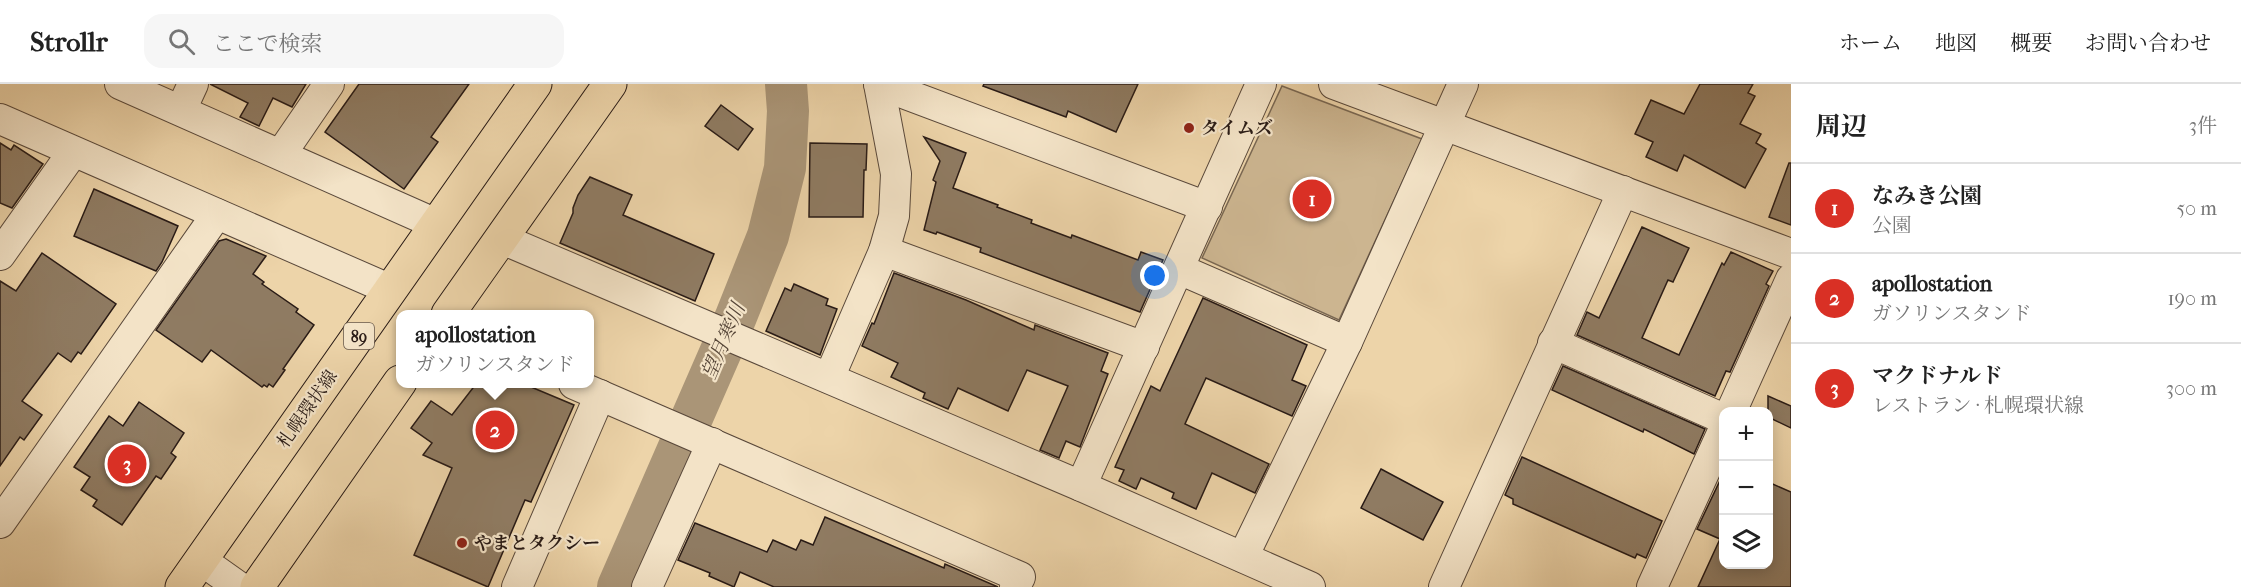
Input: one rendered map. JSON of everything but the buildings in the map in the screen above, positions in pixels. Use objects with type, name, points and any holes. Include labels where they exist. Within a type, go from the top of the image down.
[{"type":"main road","name":"札幌環状線","points":[[182,587],[535,84]]},
{"type":"main road","points":[[452,310],[610,84]]},
{"type":"main road","points":[[257,587],[396,388]]},
{"type":"street","points":[[120,84],[187,97],[280,154],[436,224]]},
{"type":"street","points":[[280,154],[329,84]]},
{"type":"street","points":[[829,378],[885,251],[894,216],[896,174],[879,84],[1207,207]]},
{"type":"street","points":[[1081,486],[1261,84]]},
{"type":"street","points":[[1334,84],[1791,254]]},
{"type":"street","points":[[1243,557],[1347,342],[1463,84]]},
{"type":"street","points":[[0,119],[391,291]]},
{"type":"street","points":[[0,255],[73,152]]},
{"type":"street","points":[[1444,587],[1552,343],[1623,191]]},
{"type":"street","points":[[0,523],[217,214]]},
{"type":"street","points":[[502,239],[1081,486],[1310,587]]},
{"type":"street","points":[[885,251],[1144,347]]},
{"type":"street","points":[[1179,269],[1347,342]]},
{"type":"street","points":[[1733,407],[1791,279]]},
{"type":"street","points":[[1552,343],[1719,417]]},
{"type":"street","points":[[517,587],[587,389],[1020,577],[1015,587]]},
{"type":"street","points":[[651,586],[695,436]]},
{"type":"street","points":[[1652,587],[1719,440]]},
{"type":"street","points":[[201,560],[239,587]]},
{"type":"shaded area","points":[[1282,86],[1422,139],[1339,320],[1202,258]]},
{"type":"waterway","name":"望月寒川","points":[[618,587],[735,319],[768,236],[785,168],[788,111],[786,84]]},
{"type":"place","name":"タイムズ","points":[[1189,128]]},
{"type":"place","name":"なみき公園","points":[[1312,199]]},
{"type":"place","name":"apollostation","points":[[495,430]]},
{"type":"place","name":"マクドナルド","points":[[127,464]]},
{"type":"place","name":"やまとタクシー","points":[[462,543]]}]
